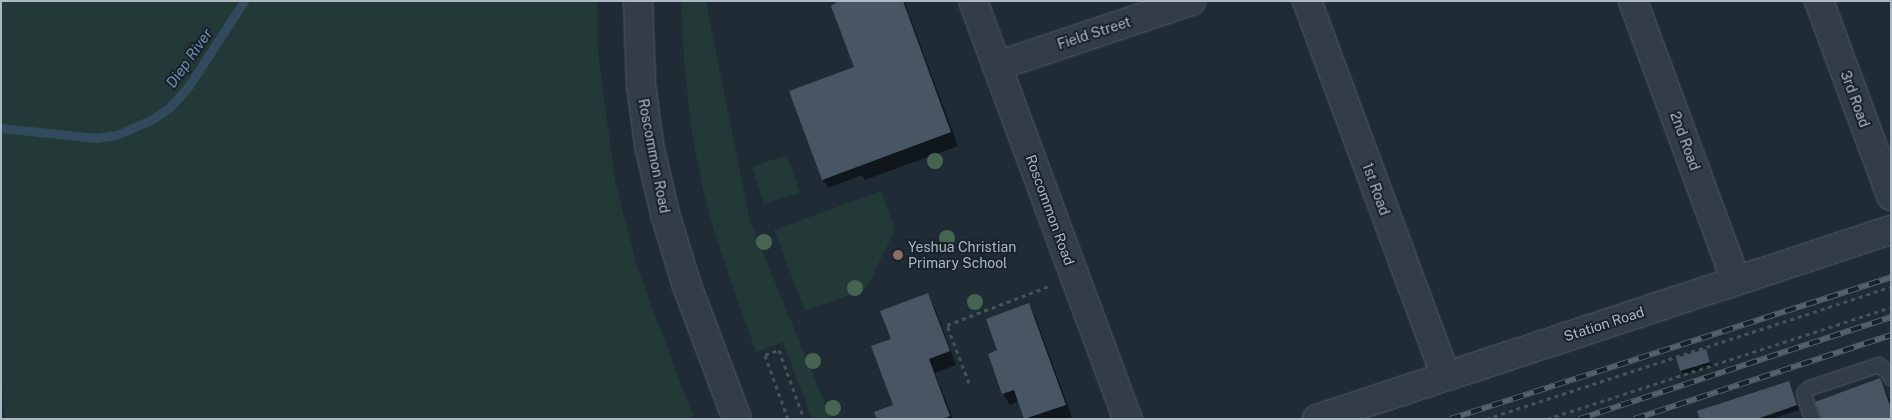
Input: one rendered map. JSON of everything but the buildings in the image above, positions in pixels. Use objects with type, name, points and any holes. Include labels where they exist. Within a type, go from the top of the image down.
[{"type":"street","name":"Roscommon Road","points":[[638,1],[641,84],[649,145],[670,232],[687,286],[737,419]]},
{"type":"street","name":"Roscommon Road","points":[[973,1],[1128,419]]},
{"type":"street","name":"Field Street","points":[[997,66],[1192,1]]},
{"type":"street","name":"1st Road","points":[[1307,1],[1446,376]]},
{"type":"street","name":"2nd Road","points":[[1633,1],[1736,281]]},
{"type":"street","name":"3rd Road","points":[[1819,1],[1891,196]]},
{"type":"street","name":"Station Road","points":[[1317,419],[1891,230]]},
{"type":"lane","points":[[1812,419],[1804,393],[1810,388],[1879,364],[1888,372],[1891,378]]},
{"type":"path","points":[[969,383],[947,325],[1044,289],[1056,280],[1074,273]]},
{"type":"path","points":[[1486,419],[1891,287]]},
{"type":"path","points":[[1548,419],[1891,307]]},
{"type":"path","points":[[788,419],[765,355],[779,350],[804,419]]},
{"type":"green space","points":[[1,1],[597,1],[598,51],[615,181],[637,267],[694,419],[4,419],[1,368]]},
{"type":"green space","points":[[681,1],[707,1],[750,221],[831,419],[812,419],[783,342],[756,352],[715,235],[701,181],[691,127],[684,60]]},
{"type":"green space","points":[[787,155],[800,193],[764,204],[752,167]]},
{"type":"green space","points":[[881,191],[895,230],[866,289],[805,311],[774,230]]},
{"type":"waterway","name":"Diep River","points":[[1,128],[96,138],[117,135],[151,120],[170,107],[188,87],[244,1]]},
{"type":"railway","points":[[1450,419],[1891,277]]},
{"type":"railway","points":[[1579,419],[1891,317]]},
{"type":"railway","points":[[1634,419],[1891,335]]},
{"type":"place","name":"Yeshua Christian Primary School","points":[[898,255]]}]
